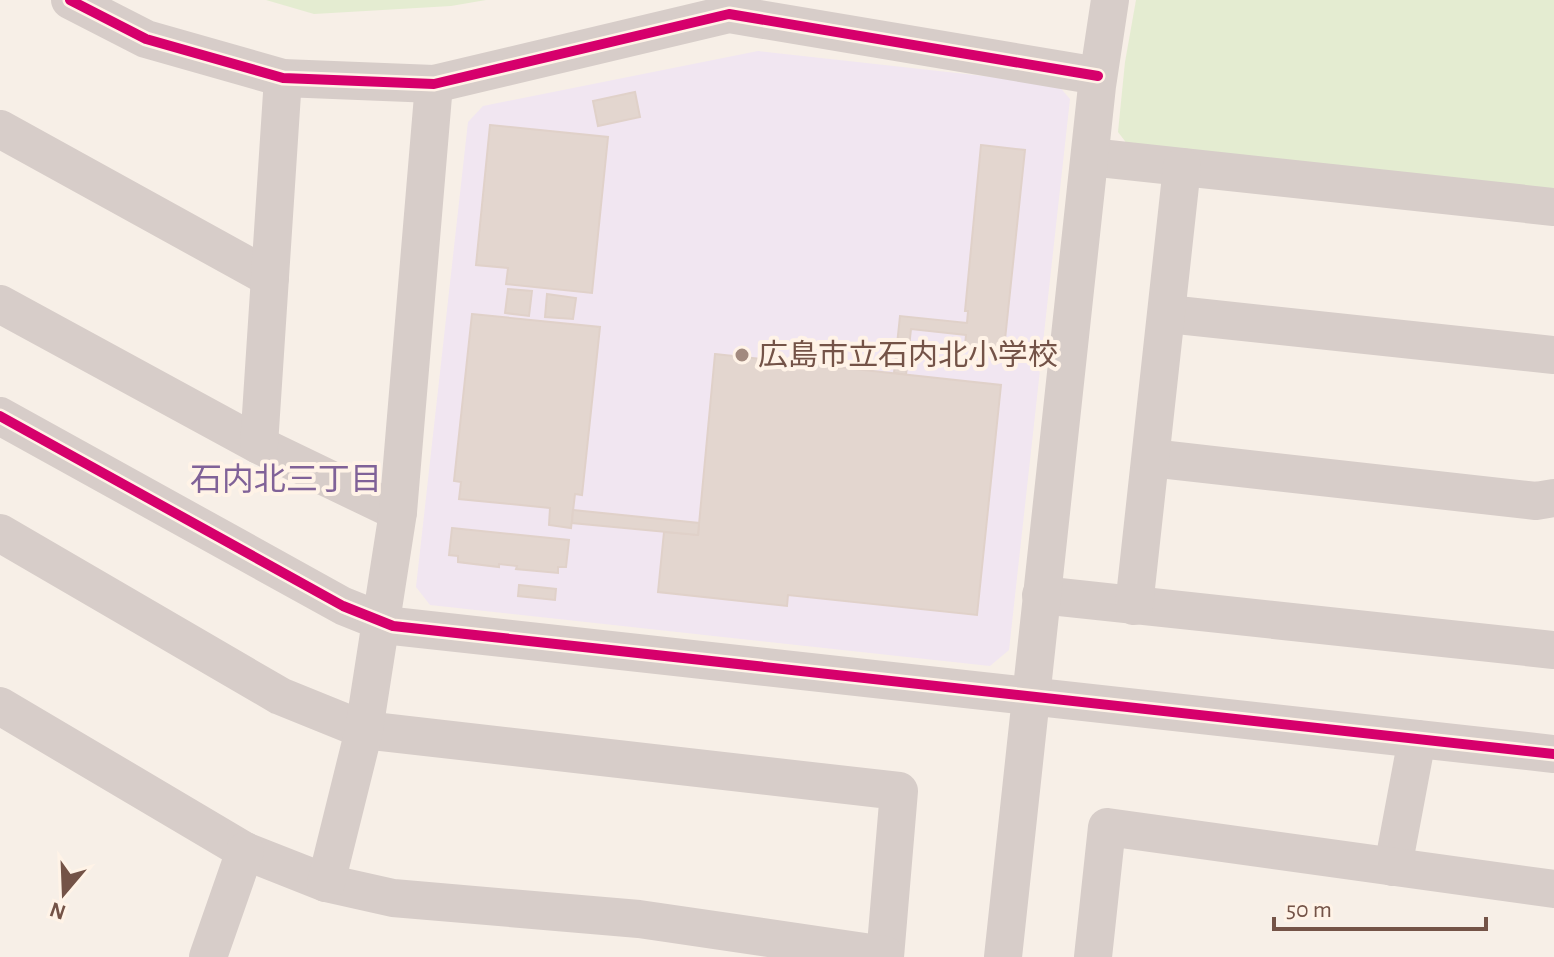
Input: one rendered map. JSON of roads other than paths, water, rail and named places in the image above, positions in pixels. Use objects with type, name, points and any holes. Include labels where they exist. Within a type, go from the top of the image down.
[{"type":"street","points":[[70,0],[146,39],[283,78],[434,84],[729,14],[1098,76]]},
{"type":"street","points":[[1003,957],[1098,76],[1110,0]]},
{"type":"street","points":[[259,445],[283,78]]},
{"type":"street","points":[[326,883],[364,730],[398,512],[434,84]]},
{"type":"street","points":[[0,129],[270,278]]},
{"type":"street","points":[[1090,157],[1554,207]]},
{"type":"street","points":[[1134,606],[1182,167]]},
{"type":"street","points":[[3,313],[259,445],[398,512]]},
{"type":"street","points":[[1168,314],[1554,355]]},
{"type":"street","points":[[0,416],[343,606],[393,626],[1554,754]]},
{"type":"street","points":[[1151,458],[1536,501],[1554,498]]},
{"type":"street","points":[[0,533],[280,696],[364,730],[899,791],[885,956],[639,919],[393,898],[326,883],[245,851],[0,706]]},
{"type":"street","points":[[1041,595],[1554,650]]},
{"type":"street","points":[[1393,867],[1417,739]]},
{"type":"street","points":[[1093,957],[1107,827],[1554,889]]},
{"type":"street","points":[[208,957],[245,851]]},
{"type":"place","name":"広島市立石内北小学校","points":[[742,355]]},
{"type":"district","name":"石内北三丁目","points":[[286,479]]}]
